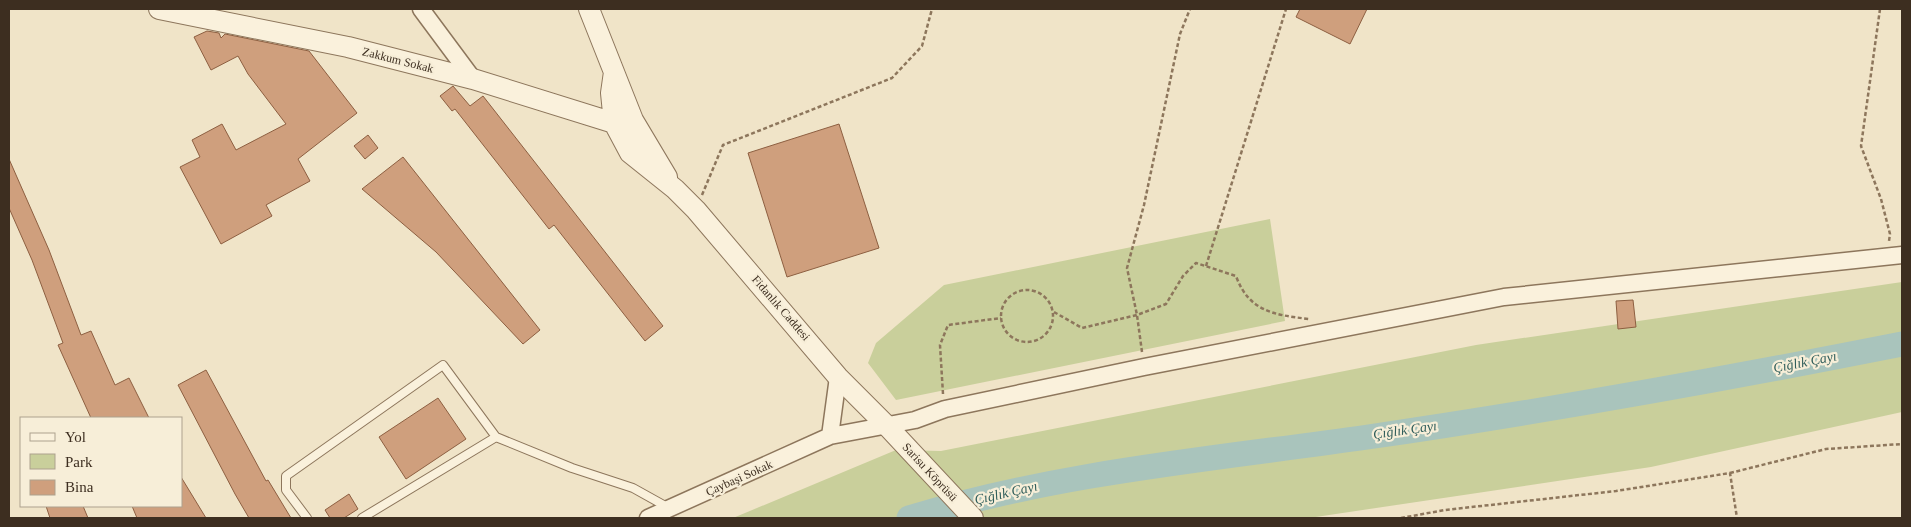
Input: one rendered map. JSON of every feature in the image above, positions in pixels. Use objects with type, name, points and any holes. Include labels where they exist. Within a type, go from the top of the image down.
[{"type":"street","name":"Zakkum Sokak","points":[[159,9],[348,48],[473,79],[624,121]]},
{"type":"street","points":[[421,9],[473,79]]},
{"type":"street","name":"Fidanlık Caddesi","points":[[589,9],[614,72],[611,93],[624,121],[630,153],[675,189],[696,210],[838,377],[887,426]]},
{"type":"street","name":"Çaybaşi Sokak","points":[[648,518],[830,436],[915,420],[945,409],[1144,367],[1504,297],[1895,256]]},
{"type":"street","points":[[830,436],[838,377]]},
{"type":"street","name":"Sarisu Kōprüsü","points":[[887,426],[973,518]]},
{"type":"lane","points":[[307,518],[286,490],[286,476],[442,365],[496,437],[572,468],[633,488],[670,509]]},
{"type":"lane","points":[[362,518],[496,437]]},
{"type":"path","points":[[696,210],[723,144],[892,78],[922,46],[932,9]]},
{"type":"path","points":[[1144,367],[1137,315],[1126,268],[1144,205],[1180,34],[1190,9]]},
{"type":"path","points":[[1206,266],[1286,10],[1279,9]]},
{"type":"path","points":[[1880,9],[1861,146],[1881,199],[1895,256]]},
{"type":"path","points":[[1054,312],[1082,328],[1137,315],[1166,304],[1183,276],[1196,263],[1236,276],[1242,292],[1260,308],[1280,316],[1311,320]]},
{"type":"path","points":[[1020,290],[1038,291],[1051,304],[1054,312],[1054,320],[1046,335],[1030,342],[1014,339],[1007,334],[1001,318],[1005,301],[1020,290]]},
{"type":"path","points":[[945,409],[940,345],[948,325],[1001,318]]},
{"type":"path","points":[[1401,518],[1445,510],[1616,491],[1730,473],[1826,449],[1902,444]]},
{"type":"path","points":[[1730,473],[1737,518]]},
{"type":"green space","points":[[1270,219],[1285,321],[896,400],[868,363],[876,343],[944,285]]},
{"type":"green space","points":[[1902,282],[1902,412],[1651,467],[1309,518],[733,518],[896,450],[941,451],[1476,345]]},
{"type":"building","points":[[1300,9],[1367,9],[1350,44],[1296,17]]},
{"type":"building","points":[[207,31],[219,33],[221,38],[225,34],[309,51],[357,113],[298,159],[310,181],[266,205],[272,216],[221,244],[180,167],[200,157],[192,140],[222,124],[236,150],[286,124],[248,74],[238,56],[211,70],[194,37]]},
{"type":"building","points":[[453,86],[470,106],[483,96],[663,326],[645,341],[554,225],[549,229],[455,109],[452,111],[440,96]]},
{"type":"building","points":[[839,124],[879,248],[787,277],[748,153]]},
{"type":"building","points":[[368,135],[378,148],[365,159],[354,146]]},
{"type":"building","points":[[403,157],[540,330],[523,344],[436,252],[362,189]]},
{"type":"building","points":[[9,159],[49,250],[81,335],[91,331],[115,385],[129,378],[148,417],[91,417],[58,345],[63,343],[32,260],[9,208]]},
{"type":"building","points":[[1633,300],[1636,327],[1618,329],[1616,301]]},
{"type":"building","points":[[206,370],[266,481],[268,480],[291,518],[249,518],[235,494],[178,385]]},
{"type":"building","points":[[438,398],[466,439],[406,479],[379,437]]},
{"type":"building","points":[[182,479],[206,518],[137,518],[132,507],[182,507]]},
{"type":"building","points":[[349,494],[358,509],[344,518],[330,518],[325,510]]},
{"type":"building","points":[[46,507],[83,507],[88,518],[50,518]]},
{"type":"waterway","name":"Çığlık Çayı","points":[[909,518],[965,502],[1022,489],[1137,468],[1368,437],[1502,416],[1702,382],[1902,344]]}]
